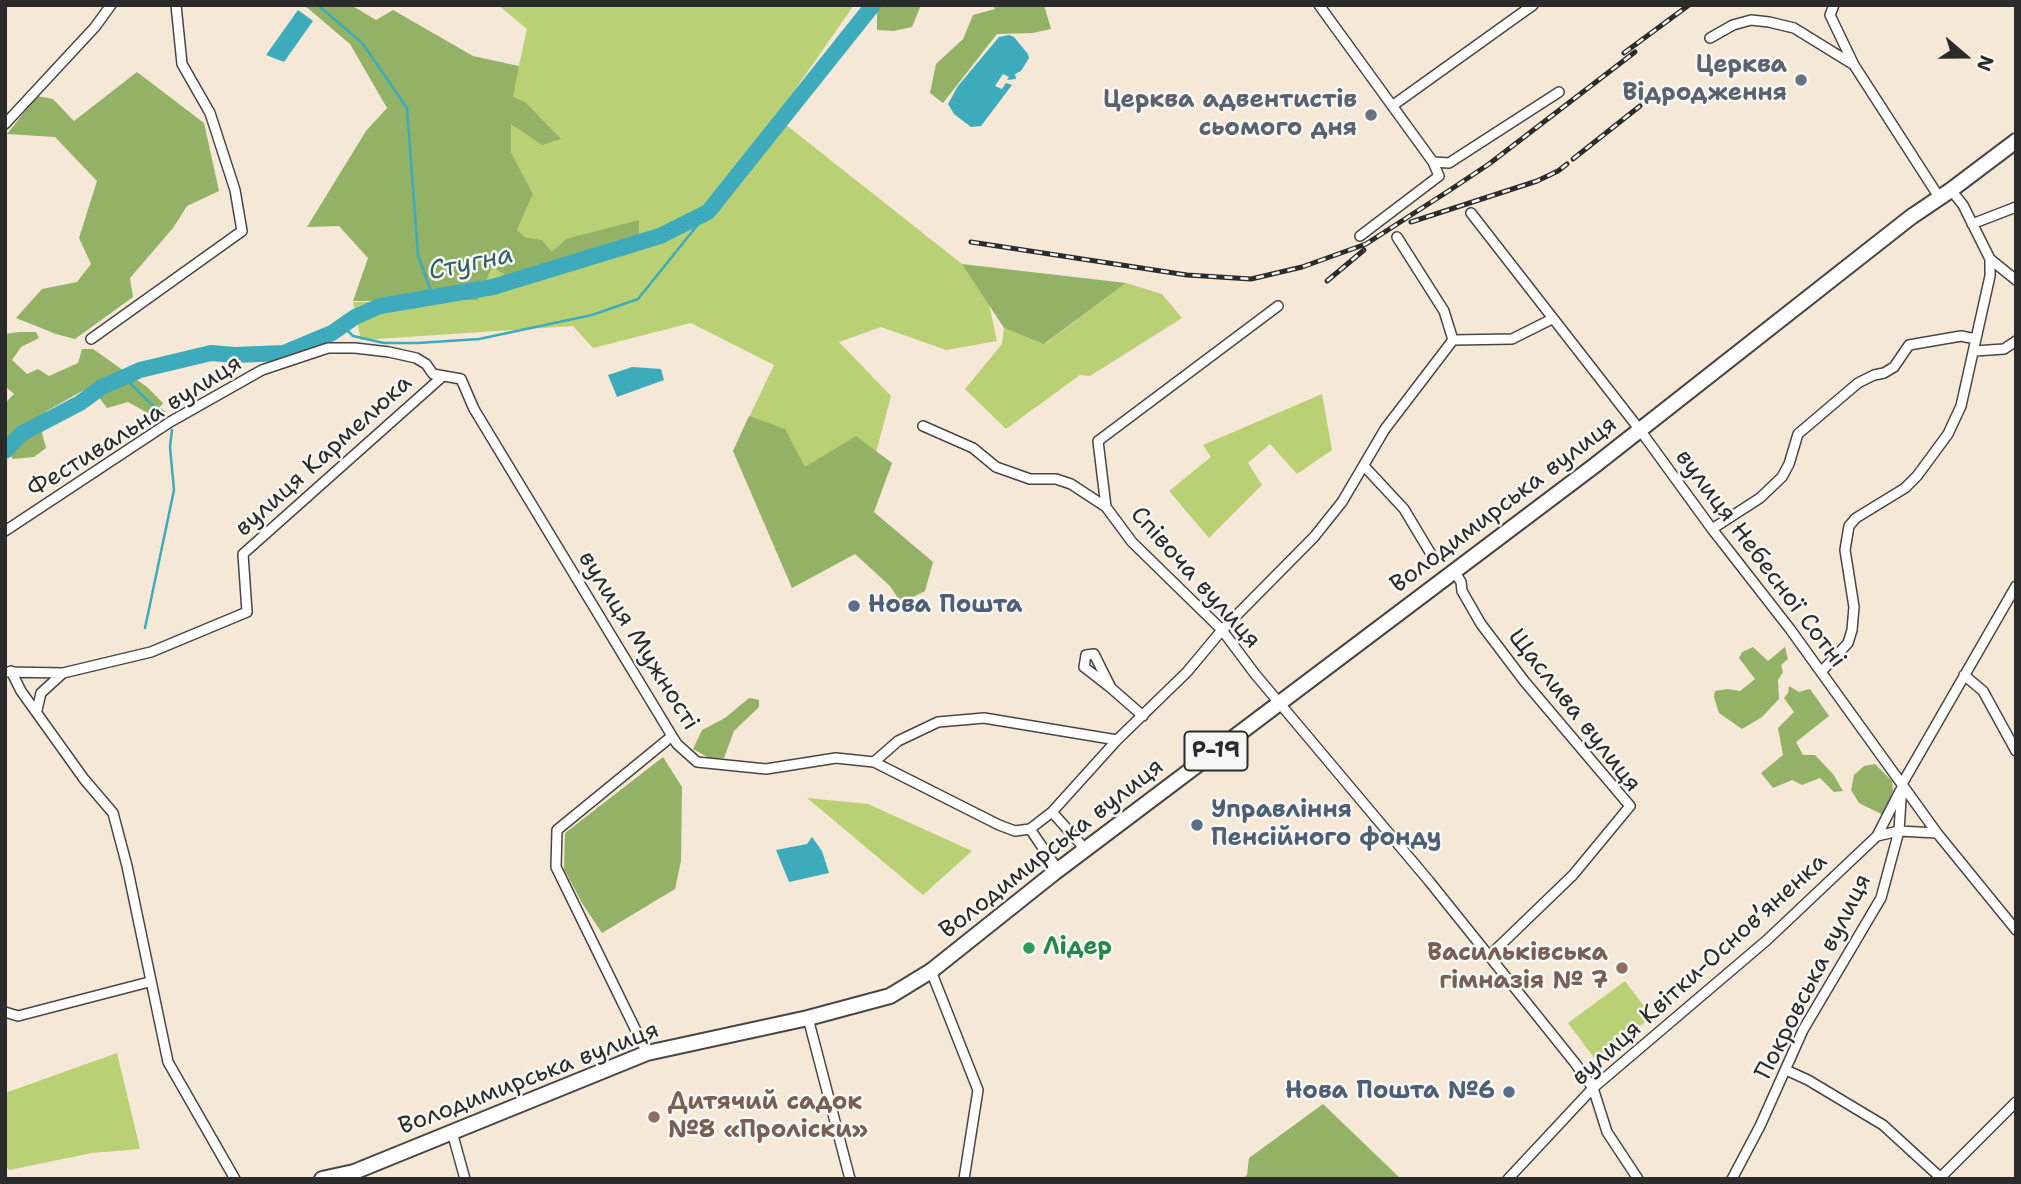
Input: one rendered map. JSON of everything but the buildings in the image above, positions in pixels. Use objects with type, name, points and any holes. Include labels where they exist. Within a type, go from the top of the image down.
[{"type":"main road","name":"Володимирська вулиця","points":[[323,1179],[354,1172],[647,1053],[808,1018],[890,996],[931,971],[1058,870],[1280,704],[1640,430],[1781,318],[2016,141]]},
{"type":"street","points":[[5,124],[95,27],[111,5]]},
{"type":"street","points":[[90,340],[242,231],[234,190],[210,113],[182,64],[176,5]]},
{"type":"street","points":[[1319,5],[1433,162],[1439,176],[1360,236]]},
{"type":"street","points":[[1392,106],[1534,5]]},
{"type":"street","points":[[1833,5],[1830,15],[1854,65],[1945,193],[1963,205],[1990,260],[2016,281]]},
{"type":"street","points":[[1710,38],[1733,25],[1751,20],[1769,22],[1794,28],[1854,65]]},
{"type":"street","points":[[1433,162],[1449,163],[1559,92]]},
{"type":"street","points":[[1972,224],[2016,207]]},
{"type":"street","name":"вулиця Небесної Сотні","points":[[1471,214],[1640,430],[1821,672],[1937,833],[2016,930]]},
{"type":"street","points":[[1397,237],[1444,311],[1453,340]]},
{"type":"street","points":[[1821,672],[1848,643],[1852,630],[1854,607],[1844,550],[1849,526],[1856,518],[1905,488],[1948,434],[1961,406],[1975,351],[1990,276],[1990,260]]},
{"type":"street","name":"Співоча вулиця","points":[[1278,306],[1098,441],[1107,507],[1132,542],[1222,630],[1280,704]]},
{"type":"street","points":[[1453,340],[1512,339],[1552,319]]},
{"type":"street","points":[[1712,529],[1760,499],[1782,477],[1798,434],[1858,383],[1894,367],[1909,345],[1961,336],[1976,339]]},
{"type":"street","points":[[1058,870],[1030,829],[1052,812],[1117,740],[1187,672],[1222,630],[1314,537],[1342,502],[1385,429],[1453,340]]},
{"type":"street","points":[[1975,351],[2004,349],[2016,341]]},
{"type":"street","name":"Фестивальна вулиця","points":[[5,531],[170,422],[262,370],[328,348],[355,348],[416,358],[426,364],[433,374],[443,376]]},
{"type":"street","name":"вулиця Мужності","points":[[443,376],[461,379],[474,409],[672,736],[697,762],[766,769],[836,758],[874,762],[999,825],[1015,831],[1030,829]]},
{"type":"street","name":"вулиця Кармелюка","points":[[8,671],[64,673],[151,652],[247,612],[243,554],[443,376]]},
{"type":"street","points":[[923,426],[974,449],[996,467],[1030,479],[1056,479],[1071,484],[1107,507]]},
{"type":"street","points":[[1364,466],[1404,509],[1434,559]]},
{"type":"street","name":"Щаслива вулиця","points":[[1454,571],[1481,624],[1630,806],[1573,875],[1489,956]]},
{"type":"street","name":"Покровська вулиця","points":[[1734,1179],[1803,1030],[1881,898],[1899,831],[1902,784],[2016,586]]},
{"type":"street","points":[[8,671],[84,779],[113,813],[127,866],[149,982],[168,1062],[235,1179]]},
{"type":"street","points":[[37,710],[41,693],[64,673]]},
{"type":"street","points":[[1964,675],[1983,691],[2016,751]]},
{"type":"street","points":[[1111,688],[1143,716]]},
{"type":"street","points":[[1280,704],[1429,881],[1575,1063],[1592,1088],[1608,1132],[1638,1179]]},
{"type":"street","points":[[874,762],[898,741],[938,722],[984,718],[1117,740]]},
{"type":"street","points":[[647,1053],[556,867],[557,830],[672,736]]},
{"type":"street","points":[[1877,836],[1902,784]]},
{"type":"street","points":[[1052,812],[1086,850]]},
{"type":"street","points":[[1877,836],[1899,831],[1937,833]]},
{"type":"street","name":"вулиця Квітки-Основʼяненка","points":[[1508,1179],[1592,1088],[1767,940],[1877,836]]},
{"type":"street","points":[[931,971],[978,1090],[964,1179]]},
{"type":"street","points":[[5,1012],[18,1016],[149,982]]},
{"type":"street","points":[[808,1018],[850,1179]]},
{"type":"street","points":[[1786,1070],[1884,1125],[1940,1178],[2016,1102]]},
{"type":"street","points":[[452,1132],[465,1179]]},
{"type":"green space","points":[[304,5],[351,5],[376,20],[393,10],[473,56],[519,66],[513,97],[525,102],[561,139],[542,145],[511,124],[511,152],[533,194],[517,230],[525,237],[542,240],[552,252],[566,239],[639,220],[639,240],[507,276],[492,267],[478,300],[353,301],[368,258],[339,226],[307,227],[366,131],[387,108],[350,44]]},
{"type":"green space","points":[[498,5],[854,5],[776,117],[962,264],[987,295],[997,341],[946,350],[881,327],[839,342],[891,396],[856,528],[733,451],[774,365],[691,323],[593,348],[573,326],[361,340],[353,302],[478,300],[492,267],[508,276],[639,240],[638,220],[552,253],[542,240],[525,237],[517,230],[533,194],[511,152],[511,123],[542,145],[512,97],[527,29]]},
{"type":"green space","points":[[880,5],[921,5],[912,27],[894,31],[877,30],[877,9]]},
{"type":"green space","points":[[992,5],[1044,5],[1051,29],[1033,33],[997,34],[943,103],[930,93],[936,64],[963,39],[973,15],[995,9]]},
{"type":"green space","points":[[137,72],[204,123],[219,191],[187,206],[173,228],[130,278],[133,297],[75,339],[56,334],[16,318],[42,289],[77,282],[91,264],[79,238],[97,181],[55,137],[7,134],[37,96],[53,99],[74,121]]},
{"type":"green space","points":[[962,264],[1126,283],[1044,344],[1004,328]]},
{"type":"green space","points":[[1126,283],[1162,294],[1182,318],[1090,376],[1080,375],[1006,429],[965,389],[1002,344],[1004,328],[1045,344]]},
{"type":"green space","points":[[36,332],[39,338],[21,347],[12,360],[27,374],[38,369],[49,376],[78,363],[82,349],[93,349],[147,387],[163,403],[153,416],[128,402],[107,408],[98,396],[84,390],[45,412],[42,433],[46,448],[34,457],[13,459],[5,449],[5,403],[14,394],[5,386],[5,334]]},
{"type":"green space","points":[[1322,394],[1332,450],[1297,474],[1270,444],[1248,463],[1262,485],[1209,538],[1169,491],[1211,457],[1203,445]]},
{"type":"green space","points":[[749,416],[785,429],[805,467],[856,436],[892,463],[874,512],[933,562],[925,591],[901,603],[890,586],[855,554],[792,588],[733,451]]},
{"type":"green space","points":[[1753,647],[1768,661],[1785,647],[1788,659],[1781,665],[1783,672],[1778,680],[1779,699],[1762,717],[1742,729],[1719,713],[1714,697],[1715,691],[1740,691],[1755,679],[1739,658],[1742,652]]},
{"type":"green space","points":[[1789,686],[1799,692],[1810,689],[1829,716],[1796,742],[1803,755],[1815,755],[1833,774],[1843,791],[1834,792],[1820,778],[1802,785],[1792,780],[1773,788],[1761,773],[1783,755],[1778,728],[1794,712],[1784,698]]},
{"type":"green space","points":[[749,698],[759,700],[759,707],[734,731],[724,758],[711,759],[693,749],[702,730],[725,718]]},
{"type":"green space","points":[[663,757],[682,787],[681,861],[675,889],[602,933],[564,869],[565,833]]},
{"type":"green space","points":[[1875,764],[1892,781],[1893,791],[1883,815],[1859,803],[1851,790],[1854,775],[1864,766]]},
{"type":"green space","points":[[807,798],[868,804],[972,851],[923,895]]},
{"type":"green space","points":[[1625,981],[1652,1017],[1595,1059],[1568,1023]]},
{"type":"green space","points":[[117,1053],[140,1149],[92,1153],[9,1170],[5,1165],[5,1093]]},
{"type":"green space","points":[[1323,1104],[1401,1179],[1242,1179],[1247,1175],[1249,1158]]},
{"type":"water","points":[[298,10],[313,21],[284,62],[266,55]]},
{"type":"water","points":[[999,37],[1014,37],[1029,58],[1021,71],[1015,74],[1016,79],[1007,80],[1009,77],[1003,74],[995,86],[1002,89],[1006,83],[1012,85],[981,126],[971,127],[954,114],[948,104],[958,86]]},
{"type":"water","points":[[632,367],[661,369],[664,380],[617,397],[608,375]]},
{"type":"water","points":[[812,837],[822,851],[829,873],[789,882],[776,850],[807,844]]},
{"type":"waterway","points":[[318,5],[363,44],[407,108],[418,255],[433,297]]},
{"type":"waterway","name":"Стугна","points":[[5,451],[21,434],[80,403],[102,387],[140,370],[211,353],[284,353],[332,333],[355,317],[380,306],[493,287],[660,236],[708,212],[873,5]]},
{"type":"waterway","points":[[344,327],[353,336],[384,343],[418,343],[479,339],[592,315],[638,299],[708,212]]},
{"type":"waterway","points":[[124,377],[150,403],[164,412]]},
{"type":"waterway","points":[[145,628],[174,490],[170,447],[172,430]]},
{"type":"railway","points":[[1624,53],[1689,5]]},
{"type":"railway","points":[[971,242],[1187,275],[1251,279],[1302,267],[1366,244],[1450,190],[1489,164],[1635,52]]},
{"type":"railway","points":[[1573,159],[1640,106]]},
{"type":"railway","points":[[1411,222],[1537,181],[1567,164]]},
{"type":"railway","points":[[1327,281],[1364,250]]},
{"type":"place","name":"Церква Відродження","points":[[1801,80]]},
{"type":"place","name":"Церква адвентистів сьомого дня","points":[[1371,115]]},
{"type":"place","name":"Нова Пошта","points":[[854,606]]},
{"type":"place","name":"Управління Пенсійного фонду","points":[[1197,825]]},
{"type":"place","name":"Лідер","points":[[1029,948]]},
{"type":"place","name":"Васильківська гімназія № 7","points":[[1622,968]]},
{"type":"place","name":"Нова Пошта №6","points":[[1509,1092]]},
{"type":"place","name":"Дитячий садок №8 «Проліски»","points":[[654,1117]]}]
